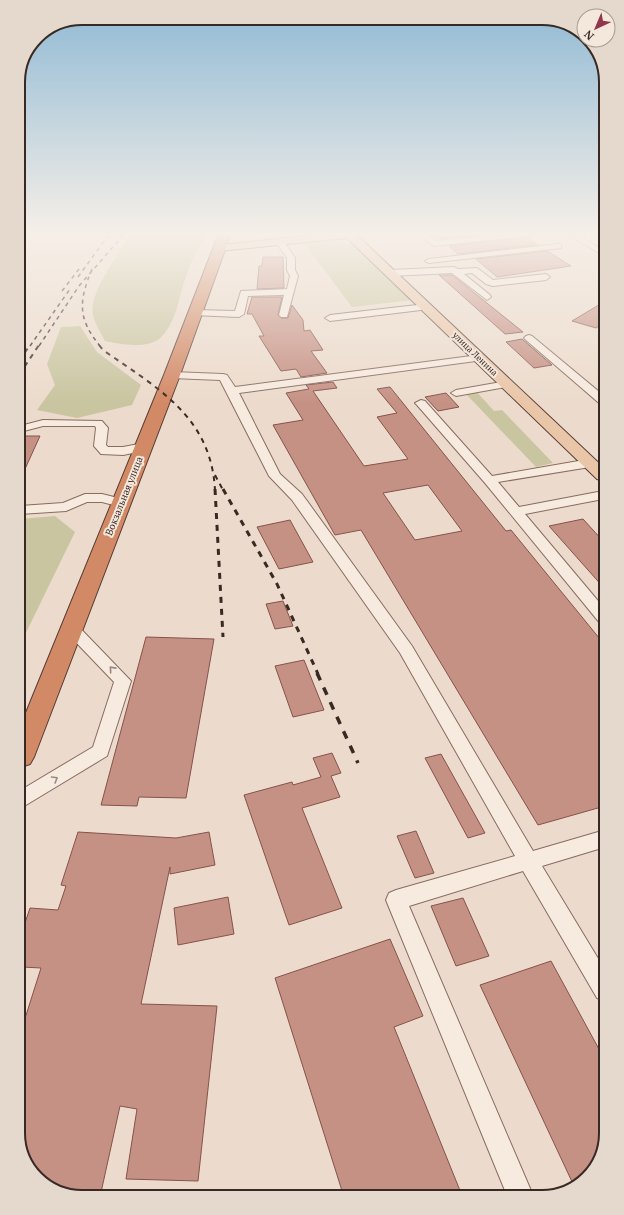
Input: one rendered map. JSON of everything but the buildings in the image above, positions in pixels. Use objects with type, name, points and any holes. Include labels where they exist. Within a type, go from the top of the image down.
[{"type":"highway","name":"Вокзальная улица","points":[[25,747],[144,447],[204,290]]},
{"type":"main road","name":"улица Ленина","points":[[408,290],[599,472]]},
{"type":"street","points":[[284,315],[289,293],[293,290]]},
{"type":"street","points":[[478,290],[487,297]]},
{"type":"street","points":[[195,313],[239,314],[244,293],[289,293]]},
{"type":"street","points":[[330,318],[426,307]]},
{"type":"street","points":[[529,338],[599,398]]},
{"type":"street","points":[[232,391],[479,358]]},
{"type":"street","points":[[172,375],[223,377],[232,391],[275,476],[297,497],[406,650],[528,861],[599,980]]},
{"type":"street","points":[[456,393],[507,384]]},
{"type":"street","points":[[421,404],[489,480],[599,612]]},
{"type":"street","points":[[25,428],[43,423],[98,423],[102,428],[100,446],[105,451],[123,451],[144,447]]},
{"type":"street","points":[[489,480],[590,463]]},
{"type":"street","points":[[515,512],[599,496]]},
{"type":"street","points":[[25,510],[66,507],[85,498],[102,498],[121,503]]},
{"type":"street","points":[[25,798],[101,751],[122,681],[72,629]]},
{"type":"street","points":[[518,1190],[396,900],[599,840]]},
{"type":"shaded area","points":[[98,290],[182,290],[174,317],[165,332],[154,342],[140,345],[105,341],[93,315],[95,296]]},
{"type":"shaded area","points":[[339,290],[401,290],[412,300],[352,307]]},
{"type":"shaded area","points":[[80,326],[97,352],[141,385],[132,405],[77,418],[37,410],[55,385],[47,364],[61,327]]},
{"type":"shaded area","points":[[476,391],[494,411],[502,410],[553,463],[536,467],[465,393]]},
{"type":"shaded area","points":[[55,516],[75,532],[25,635],[25,519]]},
{"type":"railway","points":[[30,346],[70,290]]},
{"type":"railway","points":[[39,346],[77,290]]},
{"type":"railway","points":[[85,290],[82,309],[84,318],[87,327],[100,346]]},
{"type":"railway","points":[[25,352],[30,345]]},
{"type":"railway","points":[[25,366],[39,345]]},
{"type":"railway","points":[[99,345],[103,350],[161,391],[178,406],[192,423],[203,442],[211,464],[215,490]]},
{"type":"railway","points":[[215,475],[223,490]]},
{"type":"railway","points":[[215,489],[223,637]]},
{"type":"railway","points":[[223,489],[277,584],[318,674]]},
{"type":"railway","points":[[317,673],[358,763]]}]
